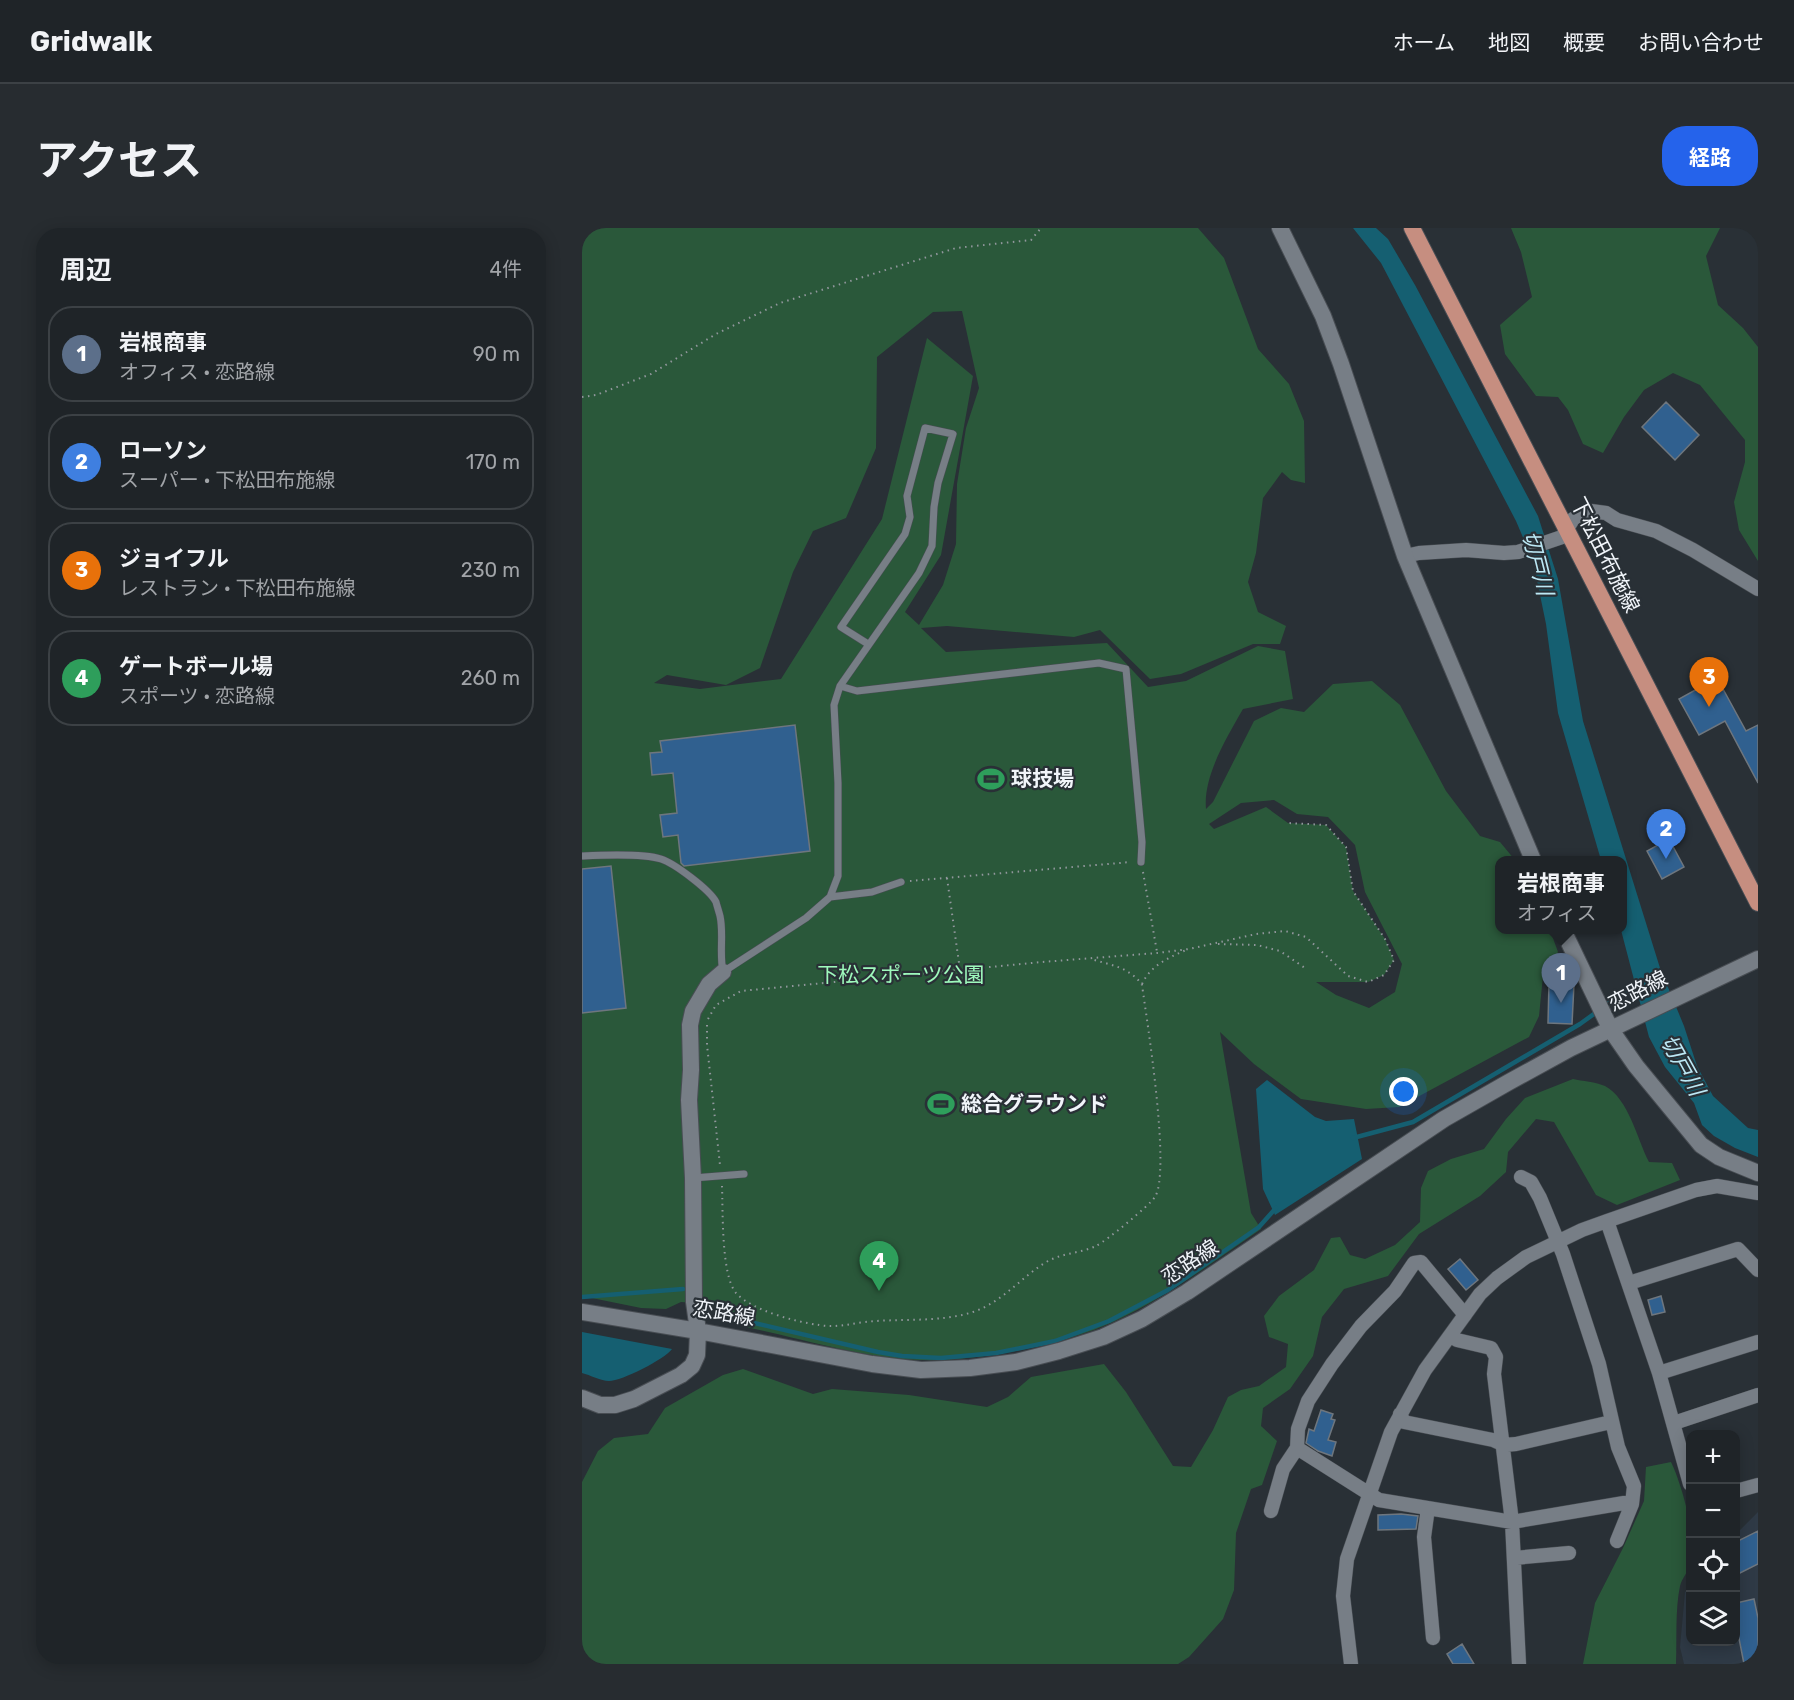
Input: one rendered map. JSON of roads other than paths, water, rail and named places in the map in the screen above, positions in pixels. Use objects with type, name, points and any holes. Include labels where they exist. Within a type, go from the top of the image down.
[{"type":"main road","name":"下松田布施線","points":[[1412,228],[1758,903]]},
{"type":"street","points":[[1280,228],[1323,316],[1338,354],[1405,556],[1531,856]]},
{"type":"street","points":[[1405,556],[1466,550],[1504,554],[1518,552],[1562,537],[1573,519],[1591,511],[1606,513],[1617,520],[1656,531],[1758,589]]},
{"type":"street","points":[[1565,934],[1611,1030],[1636,1066],[1701,1145],[1719,1157],[1758,1173]]},
{"type":"street","name":"恋路線","points":[[582,1311],[698,1330],[872,1364],[921,1370],[970,1368],[1016,1362],[1059,1351],[1103,1337],[1142,1319],[1187,1292],[1444,1119],[1571,1048],[1758,959]]},
{"type":"street","points":[[582,1398],[600,1405],[615,1405],[634,1399],[681,1375],[692,1366],[697,1355],[689,1100],[690,1026],[693,1011],[709,984],[723,972]]},
{"type":"street","points":[[1521,1177],[1531,1182],[1540,1198],[1563,1254],[1599,1364],[1618,1448],[1634,1486],[1632,1504],[1617,1540]]},
{"type":"street","points":[[1352,1664],[1343,1596],[1347,1559],[1391,1432],[1400,1414],[1425,1370],[1480,1294],[1497,1278],[1526,1257],[1607,1221],[1696,1190],[1717,1186],[1758,1193]]},
{"type":"street","points":[[1607,1221],[1659,1373],[1686,1469]]},
{"type":"street","points":[[1629,1283],[1738,1249],[1758,1270]]},
{"type":"street","points":[[1271,1511],[1283,1469],[1297,1448],[1298,1429],[1308,1401],[1361,1326],[1395,1291],[1414,1263],[1421,1262],[1465,1315]]},
{"type":"street","points":[[1451,1336],[1457,1340],[1491,1348],[1496,1357],[1494,1374],[1512,1522],[1519,1664]]},
{"type":"street","points":[[1659,1373],[1758,1342]]},
{"type":"street","points":[[1674,1423],[1758,1395]]},
{"type":"street","points":[[1400,1414],[1404,1422],[1504,1444],[1516,1444],[1611,1422]]},
{"type":"street","points":[[1297,1448],[1369,1496],[1379,1500],[1512,1522],[1624,1503],[1632,1504]]},
{"type":"street","points":[[1740,1490],[1758,1485]]},
{"type":"street","points":[[1428,1508],[1424,1537],[1433,1638]]},
{"type":"street","points":[[1514,1558],[1569,1553]]},
{"type":"lane","points":[[582,856],[651,857],[664,860],[707,891],[715,902],[720,917],[723,972],[806,918],[830,897],[838,876],[838,783],[834,705],[840,686],[919,573],[932,546],[938,483],[953,434],[925,428],[907,496],[910,517],[905,534],[841,627],[868,644]]},
{"type":"lane","points":[[840,686],[857,691],[1099,663],[1126,669],[1141,831],[1141,862]]},
{"type":"lane","points":[[830,897],[872,892],[901,882]]},
{"type":"lane","points":[[693,1178],[744,1174]]},
{"type":"water","name":"切戸川","points":[[1353,228],[1376,228],[1388,239],[1415,285],[1538,516],[1558,579],[1583,721],[1625,856],[1600,856],[1558,713],[1546,624],[1533,561],[1516,521],[1381,263]]},
{"type":"water","name":"切戸川","points":[[1627,862],[1660,968],[1684,1026],[1697,1066],[1713,1096],[1748,1128],[1758,1130],[1758,1157],[1714,1136],[1702,1125],[1694,1103],[1665,1067],[1649,1037],[1622,934],[1627,934]]},
{"type":"water","points":[[1267,1080],[1315,1117],[1326,1121],[1354,1119],[1362,1159],[1275,1215],[1263,1189],[1256,1089]]},
{"type":"water","points":[[582,1332],[672,1349],[643,1369],[615,1380],[606,1381],[582,1373]]},
{"type":"waterway","points":[[1353,1138],[1413,1122],[1580,1024],[1641,980]]},
{"type":"waterway","points":[[742,1318],[750,1322],[902,1356],[941,1358],[996,1353],[1055,1341],[1109,1321],[1168,1290],[1259,1227],[1276,1208]]},
{"type":"waterway","points":[[582,1297],[683,1289]]},
{"type":"place","name":"ジョイフル","points":[[1709,707]]},
{"type":"place","name":"球技場","points":[[991,779]]},
{"type":"place","name":"ローソン","points":[[1666,859]]},
{"type":"place","name":"岩根商事","points":[[1561,1003]]},
{"type":"place","name":"総合グラウンド","points":[[941,1104]]},
{"type":"place","name":"ゲートボール場","points":[[879,1291]]},
{"type":"park label","name":"下松スポーツ公園","points":[[901,975]]}]
